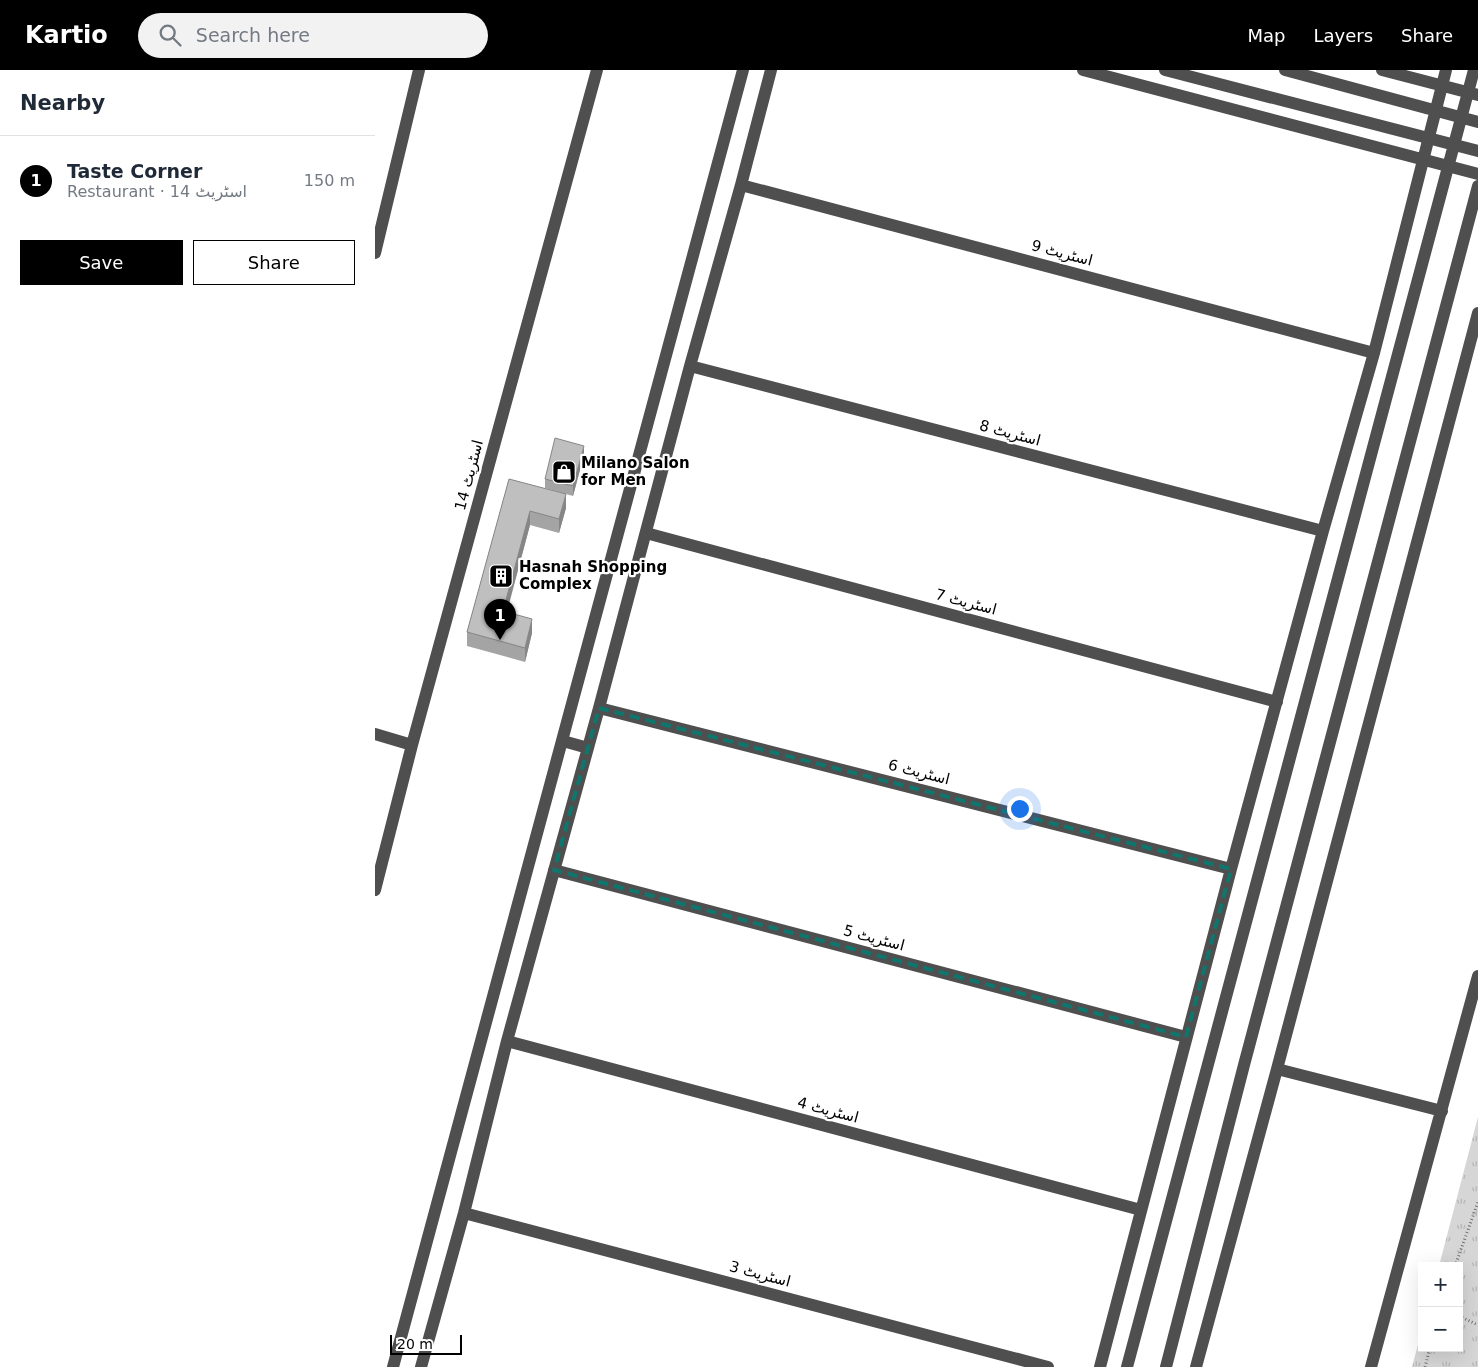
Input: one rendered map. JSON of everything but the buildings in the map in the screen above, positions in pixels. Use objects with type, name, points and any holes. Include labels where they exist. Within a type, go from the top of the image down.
[{"type":"street","name":"اسٹریٹ 14","points":[[375,890],[412,744],[597,70]]},
{"type":"street","points":[[393,1367],[743,70]]},
{"type":"street","points":[[421,1367],[464,1213],[507,1041],[771,70]]},
{"type":"street","points":[[1083,70],[1478,174]]},
{"type":"street","points":[[1165,70],[1478,152]]},
{"type":"street","points":[[1285,70],[1478,122]]},
{"type":"street","points":[[1382,70],[1473,94]]},
{"type":"street","points":[[1100,1367],[1231,869],[1323,531],[1374,353],[1446,70]]},
{"type":"street","points":[[1127,1367],[1455,146],[1461,117],[1473,94],[1474,70]]},
{"type":"street","points":[[375,253],[415,71]]},
{"type":"street","name":"اسٹریٹ 9","points":[[741,185],[1374,353]]},
{"type":"street","points":[[1166,1367],[1244,1065],[1478,186]]},
{"type":"street","points":[[1196,1367],[1478,313]]},
{"type":"street","name":"اسٹریٹ 8","points":[[690,366],[1323,531]]},
{"type":"street","name":"اسٹریٹ 7","points":[[646,534],[1277,702]]},
{"type":"street","name":"اسٹریٹ 6","points":[[599,708],[1231,869]]},
{"type":"street","points":[[375,734],[412,744]]},
{"type":"street","points":[[563,741],[588,748]]},
{"type":"street","name":"اسٹریٹ 5","points":[[554,870],[1186,1037]]},
{"type":"street","points":[[1371,1367],[1478,976]]},
{"type":"street","name":"اسٹریٹ 4","points":[[507,1041],[1141,1210]]},
{"type":"street","points":[[1277,1069],[1442,1112]]},
{"type":"street","name":"اسٹریٹ 3","points":[[464,1213],[1048,1367]]},
{"type":"path","points":[[1456,1262],[1478,1202]]},
{"type":"path","points":[[1463,1318],[1478,1325]]},
{"type":"path","points":[[1425,1367],[1429,1352]]},
{"type":"highlighted area","points":[[599,708],[1231,869],[1186,1037],[554,870]]},
{"type":"green space","points":[[1478,1117],[1478,1367],[1412,1367],[1418,1345],[1418,1352],[1463,1352],[1463,1262],[1440,1262]]},
{"type":"place","name":"Milano Salon for Men","points":[[564,472]]},
{"type":"place","name":"Hasnah Shopping Complex","points":[[501,576]]},
{"type":"place","name":"Taste Corner","points":[[500,640]]}]
